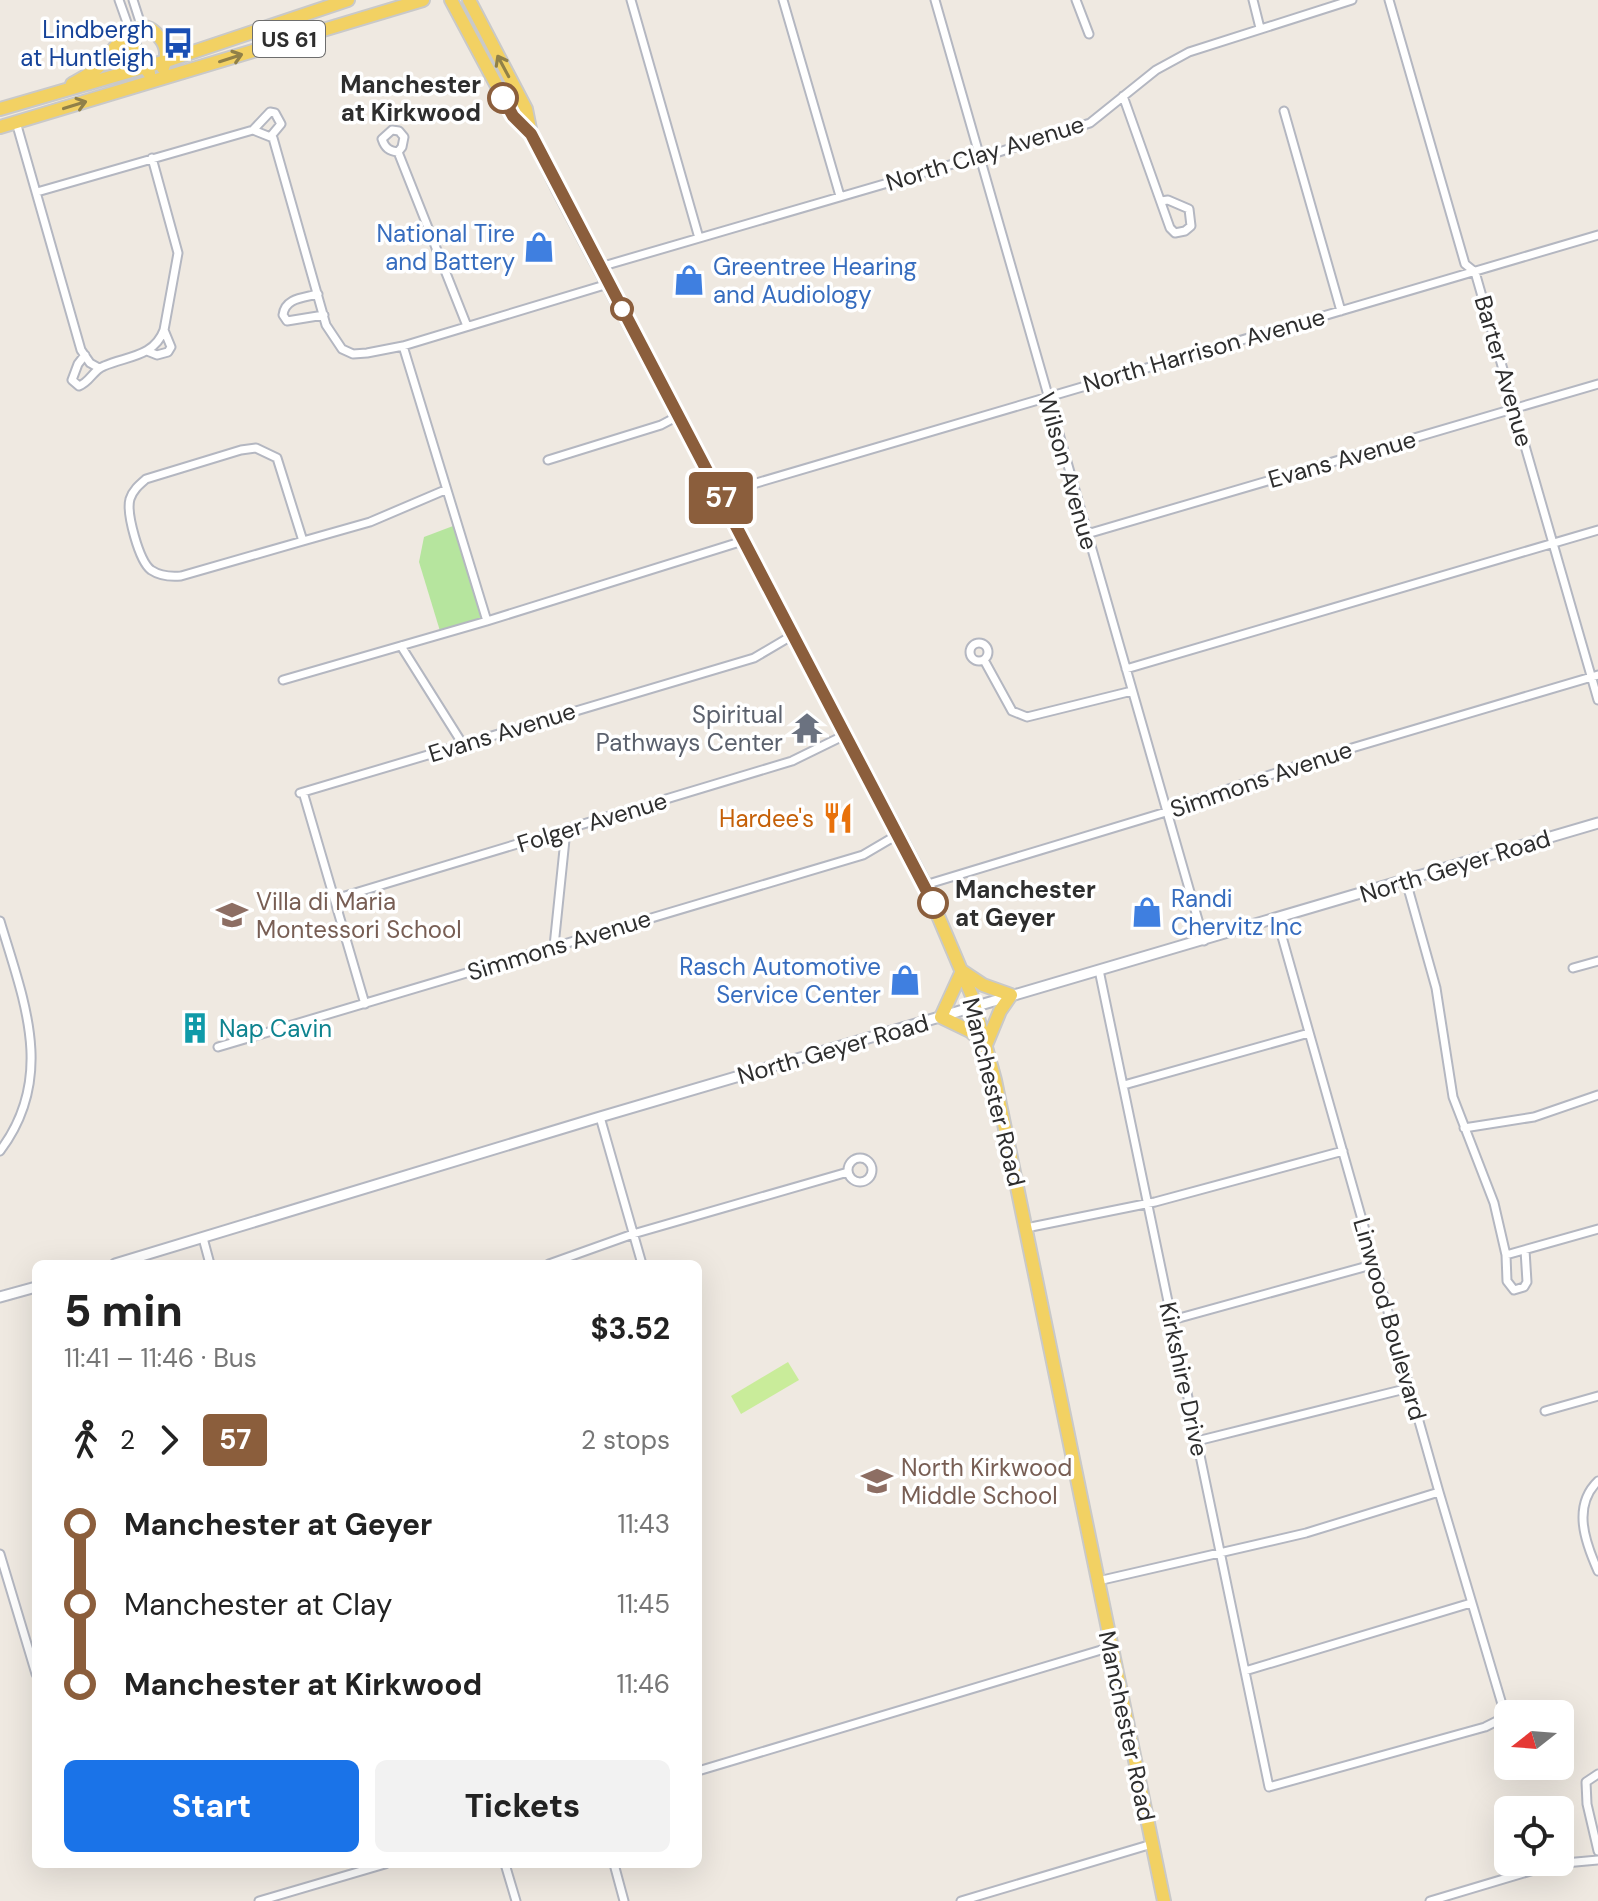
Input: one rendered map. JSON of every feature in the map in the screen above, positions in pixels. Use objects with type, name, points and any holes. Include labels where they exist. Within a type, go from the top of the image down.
[{"type":"main road","name":"US 61","points":[[0,109],[145,68],[348,0]]},
{"type":"main road","name":"US 61","points":[[0,127],[423,0]]},
{"type":"main road","name":"Manchester Road","points":[[451,0],[513,116],[531,134]]},
{"type":"main road","name":"Manchester Road","points":[[469,0],[526,109],[531,134],[608,284],[925,885],[975,1006],[1026,1228],[1164,1901]]},
{"type":"main road","points":[[136,29],[159,36],[167,52],[156,81],[137,55],[136,29]]},
{"type":"main road","points":[[58,93],[101,65],[136,29]]},
{"type":"main road","points":[[962,971],[983,985],[1011,995],[1000,1011],[986,1045],[970,1031],[941,1017],[962,971]]},
{"type":"street","points":[[119,0],[136,29]]},
{"type":"street","points":[[133,0],[136,29]]},
{"type":"street","points":[[631,0],[699,238]]},
{"type":"street","points":[[783,0],[840,196]]},
{"type":"street","name":"Wilson Avenue","points":[[935,0],[1204,941]]},
{"type":"street","points":[[1076,0],[1089,34]]},
{"type":"street","points":[[1253,0],[1260,28]]},
{"type":"street","name":"North Clay Avenue","points":[[600,267],[980,158],[1090,123],[1172,60],[1260,28],[1352,0]]},
{"type":"street","name":"Barter Avenue","points":[[1389,0],[1465,264],[1475,272],[1553,544],[1595,676],[1598,700]]},
{"type":"street","points":[[1123,96],[1167,222],[1175,233],[1191,226],[1189,209],[1174,202],[1161,201]]},
{"type":"street","points":[[1284,111],[1341,311]]},
{"type":"street","points":[[37,192],[253,130],[270,112],[275,113],[281,124],[271,136]]},
{"type":"street","points":[[16,122],[85,355],[90,363],[99,368]]},
{"type":"street","points":[[253,130],[271,136]]},
{"type":"street","points":[[271,136],[333,339],[342,349],[353,354],[403,346],[608,284]]},
{"type":"street","points":[[398,152],[467,326]]},
{"type":"street","points":[[85,355],[72,380],[78,385],[88,382],[99,368],[141,355],[160,340],[164,330],[178,253],[152,158]]},
{"type":"street","name":"North Harrison Avenue","points":[[719,494],[1598,235]]},
{"type":"street","points":[[318,294],[289,302],[283,315],[287,321],[324,315]]},
{"type":"street","points":[[147,351],[157,355],[168,352],[171,347],[164,330]]},
{"type":"street","points":[[403,346],[487,621]]},
{"type":"street","name":"Evans Avenue","points":[[1087,534],[1598,384]]},
{"type":"street","points":[[548,460],[661,425],[678,416]]},
{"type":"street","points":[[303,541],[277,458],[256,448],[146,479],[130,498],[129,510],[143,562],[166,577],[181,576],[370,522],[445,490]]},
{"type":"street","points":[[1126,669],[1598,530]]},
{"type":"street","points":[[283,680],[487,621],[743,541]]},
{"type":"street","name":"Evans Avenue","points":[[335,899],[302,793],[754,658],[793,635]]},
{"type":"street","points":[[401,646],[462,743]]},
{"type":"street","points":[[984,660],[1012,711],[1027,717],[1132,691]]},
{"type":"street","name":"Simmons Avenue","points":[[925,885],[1166,812],[1298,764],[1595,676]]},
{"type":"street","name":"Folger Avenue","points":[[335,899],[792,761],[845,735]]},
{"type":"street","name":"North Geyer Road","points":[[129,1260],[600,1117],[1598,823]]},
{"type":"street","points":[[554,946],[566,830]]},
{"type":"street","name":"Simmons Avenue","points":[[218,1047],[863,855],[897,835]]},
{"type":"street","points":[[1406,881],[1436,988],[1453,1097],[1494,1203],[1506,1255],[1508,1286],[1519,1289],[1527,1282],[1525,1250]]},
{"type":"street","points":[[335,899],[365,1004]]},
{"type":"street","name":"Linwood Boulevard","points":[[1269,1787],[1479,1729],[1503,1718],[1502,1703],[1409,1388],[1277,919]]},
{"type":"street","points":[[0,921],[31,1035],[33,1063],[29,1091],[17,1128],[0,1151]]},
{"type":"street","points":[[1573,968],[1598,961]]},
{"type":"street","name":"Kirkshire Drive","points":[[1099,970],[1269,1787]]},
{"type":"street","points":[[1124,1085],[1309,1033]]},
{"type":"street","points":[[1464,1128],[1534,1117],[1598,1095]]},
{"type":"street","points":[[600,1117],[641,1260]]},
{"type":"street","points":[[1026,1228],[1147,1203],[1343,1151]]},
{"type":"street","points":[[560,1260],[633,1234],[848,1172]]},
{"type":"street","points":[[1506,1255],[1598,1229]]},
{"type":"street","points":[[203,1238],[209,1260]]},
{"type":"street","points":[[1172,1320],[1375,1264]]},
{"type":"street","points":[[0,1297],[32,1288]]},
{"type":"street","points":[[1197,1441],[1409,1388]]},
{"type":"street","points":[[1545,1411],[1598,1396]]},
{"type":"street","points":[[1598,1481],[1586,1495],[1582,1515],[1589,1551],[1598,1571]]},
{"type":"street","points":[[1098,1581],[1306,1533],[1439,1492]]},
{"type":"street","points":[[0,1554],[32,1661]]},
{"type":"street","points":[[1245,1671],[1471,1603]]},
{"type":"street","points":[[702,1770],[1111,1647]]},
{"type":"street","points":[[1598,1774],[1586,1782],[1587,1804],[1598,1851]]},
{"type":"street","points":[[961,1901],[1152,1844]]},
{"type":"street","points":[[1430,1901],[1554,1864],[1598,1860]]},
{"type":"street","points":[[259,1901],[371,1868]]},
{"type":"street","points":[[506,1868],[516,1901]]},
{"type":"street","points":[[615,1868],[624,1901]]},
{"type":"green space","points":[[453,526],[482,619],[440,631],[419,562],[424,537]]},
{"type":"green space","points":[[788,1362],[799,1380],[741,1414],[731,1396]]},
{"type":"bus line","name":"57","points":[[503,98],[513,116],[531,134],[933,903]]},
{"type":"place","name":"Lindbergh at Huntleigh","points":[[178,43]]},
{"type":"place","name":"Manchester at Kirkwood","points":[[503,98]]},
{"type":"place","name":"National Tire and Battery","points":[[539,247]]},
{"type":"place","name":"Greentree Hearing and Audiology","points":[[689,280]]},
{"type":"place","name":"Spiritual Pathways Center","points":[[807,728]]},
{"type":"place","name":"Hardee's","points":[[838,818]]},
{"type":"place","name":"Manchester at Geyer","points":[[933,903]]},
{"type":"place","name":"Randi Chervitz Inc","points":[[1147,912]]},
{"type":"place","name":"Villa di Maria Montessori School","points":[[232,915]]},
{"type":"place","name":"Rasch Automotive Service Center","points":[[905,980]]},
{"type":"place","name":"Nap Cavin","points":[[195,1028]]},
{"type":"place","name":"North Kirkwood Middle School","points":[[877,1481]]}]
